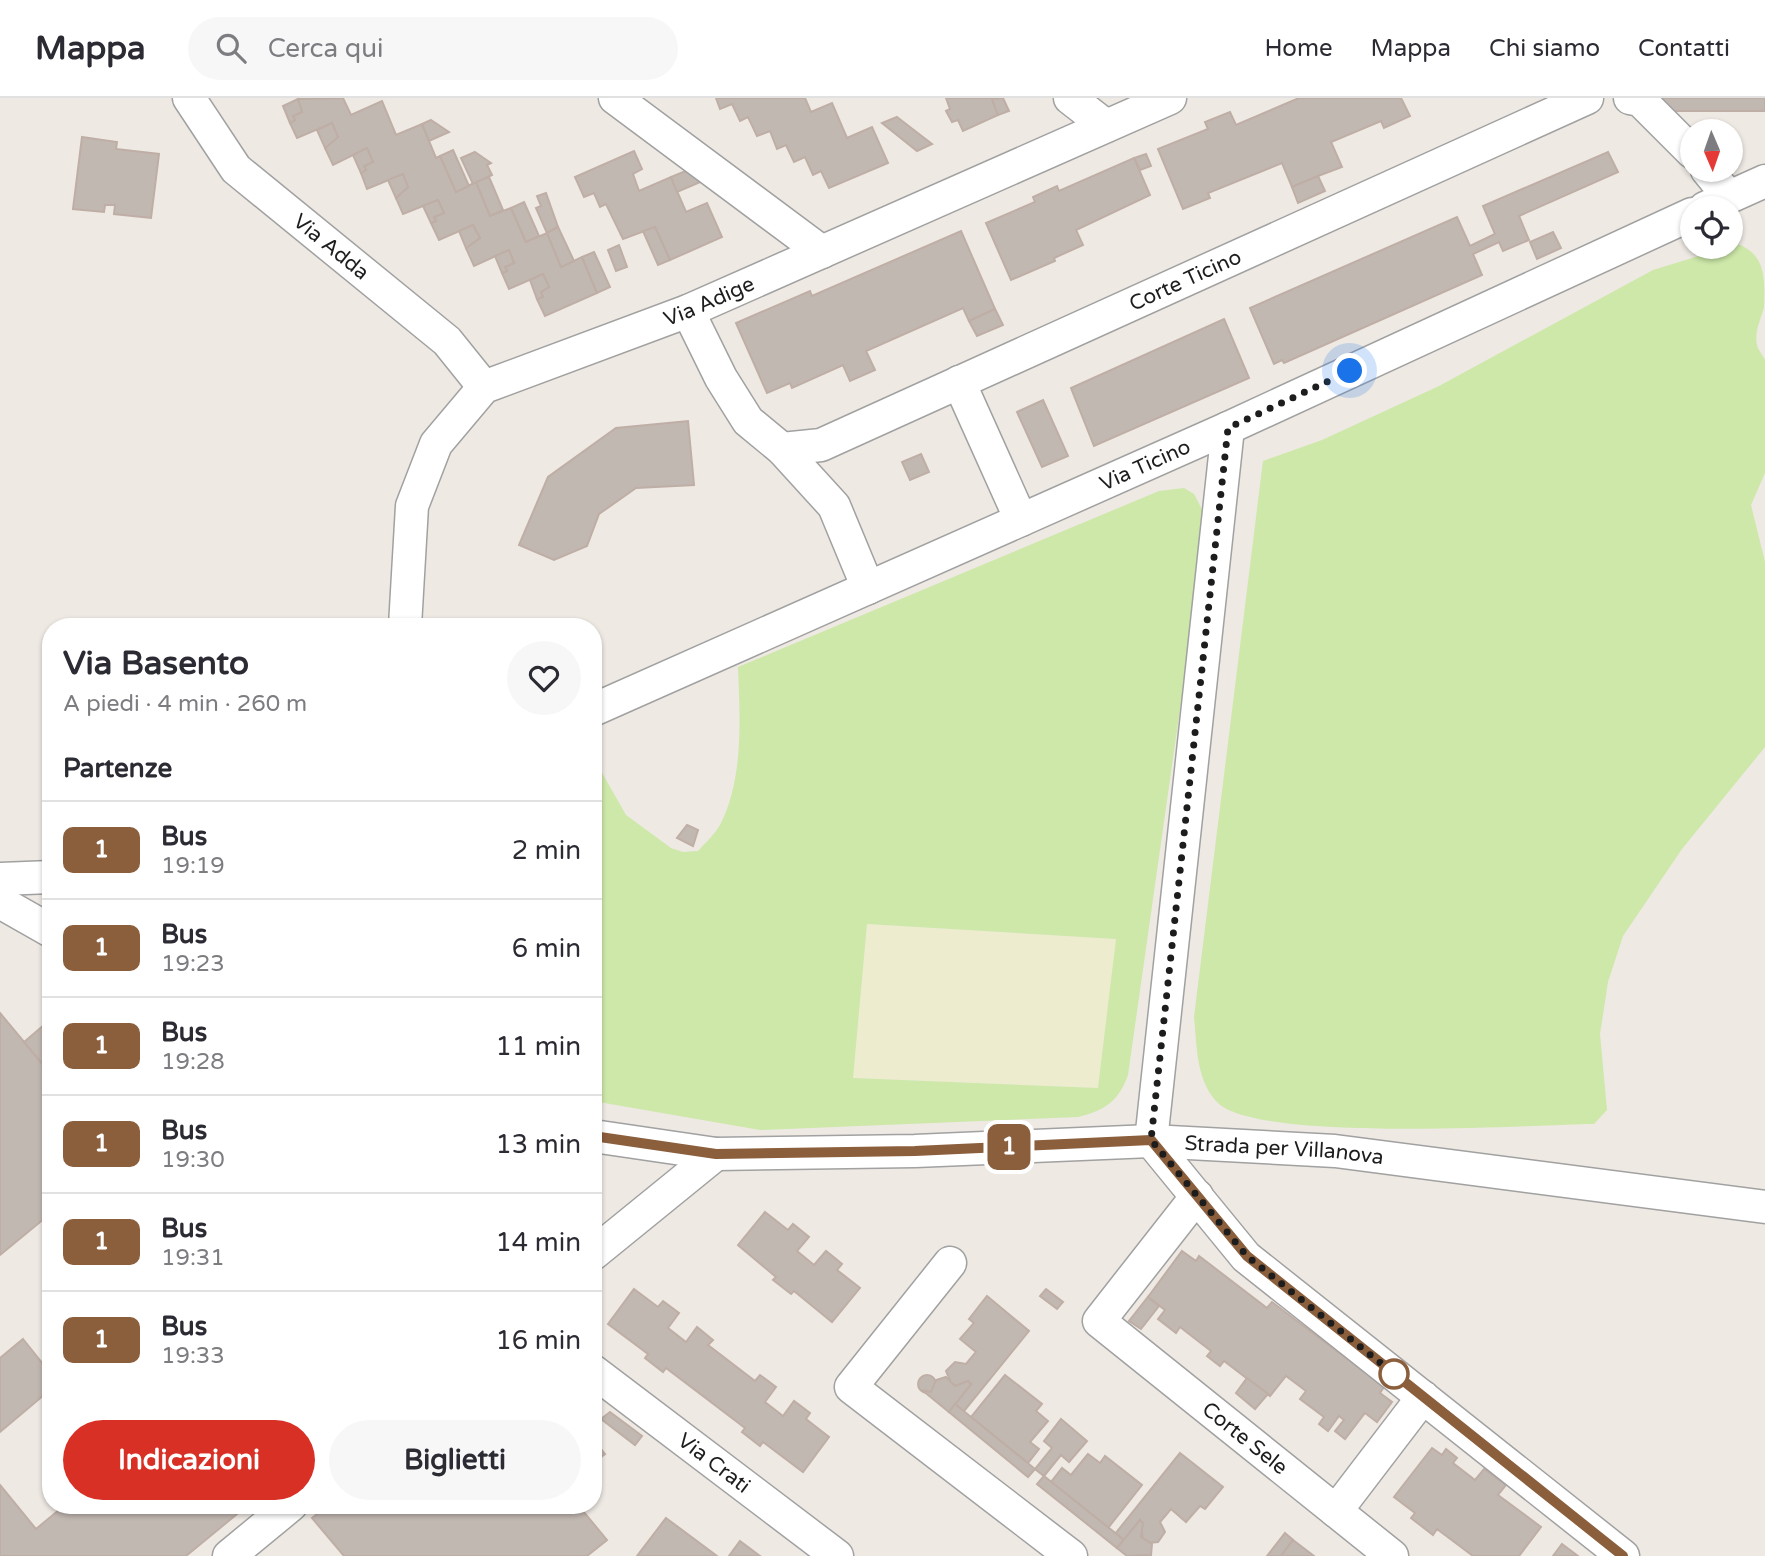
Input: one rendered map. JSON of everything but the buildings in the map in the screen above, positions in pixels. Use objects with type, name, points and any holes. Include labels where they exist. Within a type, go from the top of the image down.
[{"type":"street","name":"Via Adda","points":[[189,98],[236,169],[447,341],[484,387]]},
{"type":"street","points":[[615,98],[822,252]]},
{"type":"street","points":[[1070,98],[1106,126]]},
{"type":"street","name":"Via Adige","points":[[405,618],[412,506],[436,444],[484,387],[688,311],[1170,98]]},
{"type":"street","name":"Corte Ticino","points":[[782,449],[821,445],[1587,98]]},
{"type":"street","points":[[1630,98],[1640,100],[1680,140]]},
{"type":"street","points":[[1732,196],[1765,181]]},
{"type":"street","name":"Via Ticino","points":[[602,706],[1228,428],[1680,220]]},
{"type":"street","points":[[688,311],[721,378],[748,421],[782,449],[834,506],[868,588]]},
{"type":"street","points":[[960,382],[1021,520]]},
{"type":"street","points":[[1228,428],[1151,1140],[1247,1256],[1623,1556]]},
{"type":"street","points":[[0,879],[42,877]]},
{"type":"street","points":[[0,902],[42,927]]},
{"type":"street","name":"Strada per Villanova","points":[[602,1137],[716,1154],[915,1151],[1151,1140],[1335,1151],[1765,1207]]},
{"type":"street","points":[[602,1247],[716,1154]]},
{"type":"street","name":"Corte Sele","points":[[1197,1196],[1099,1321],[1392,1556]]},
{"type":"street","points":[[950,1263],[851,1387],[1071,1556]]},
{"type":"street","name":"Via Crati","points":[[602,1378],[837,1556]]},
{"type":"street","points":[[1336,1511],[1423,1397]]},
{"type":"street","points":[[229,1556],[279,1514]]},
{"type":"green space","points":[[1743,247],[1754,254],[1762,268],[1764,307],[1756,340],[1765,360],[1765,473],[1751,505],[1765,562],[1765,747],[1682,849],[1623,936],[1608,982],[1600,1034],[1607,1110],[1594,1124],[1395,1129],[1283,1123],[1241,1115],[1217,1102],[1205,1084],[1197,1051],[1194,1017],[1263,461],[1322,440],[1439,386],[1653,270],[1689,259],[1743,259]]},
{"type":"green space","points":[[1184,488],[1194,494],[1207,519],[1128,1075],[1120,1092],[1109,1104],[1096,1112],[1078,1117],[760,1130],[602,1103],[602,773],[626,815],[671,848],[683,852],[698,851],[720,825],[733,788],[739,748],[738,667],[1159,491]],"holes":[[[867,924],[1116,939],[1098,1088],[853,1078]]]},
{"type":"green space","points":[[867,924],[1117,939],[1098,1088],[853,1078]]},
{"type":"bus line","name":"1","points":[[602,1138],[716,1154],[915,1151],[1151,1140],[1247,1256],[1623,1556]]},
{"type":"route","points":[[1350,371],[1228,428],[1151,1140],[1247,1256],[1403,1381],[1394,1374]]}]
